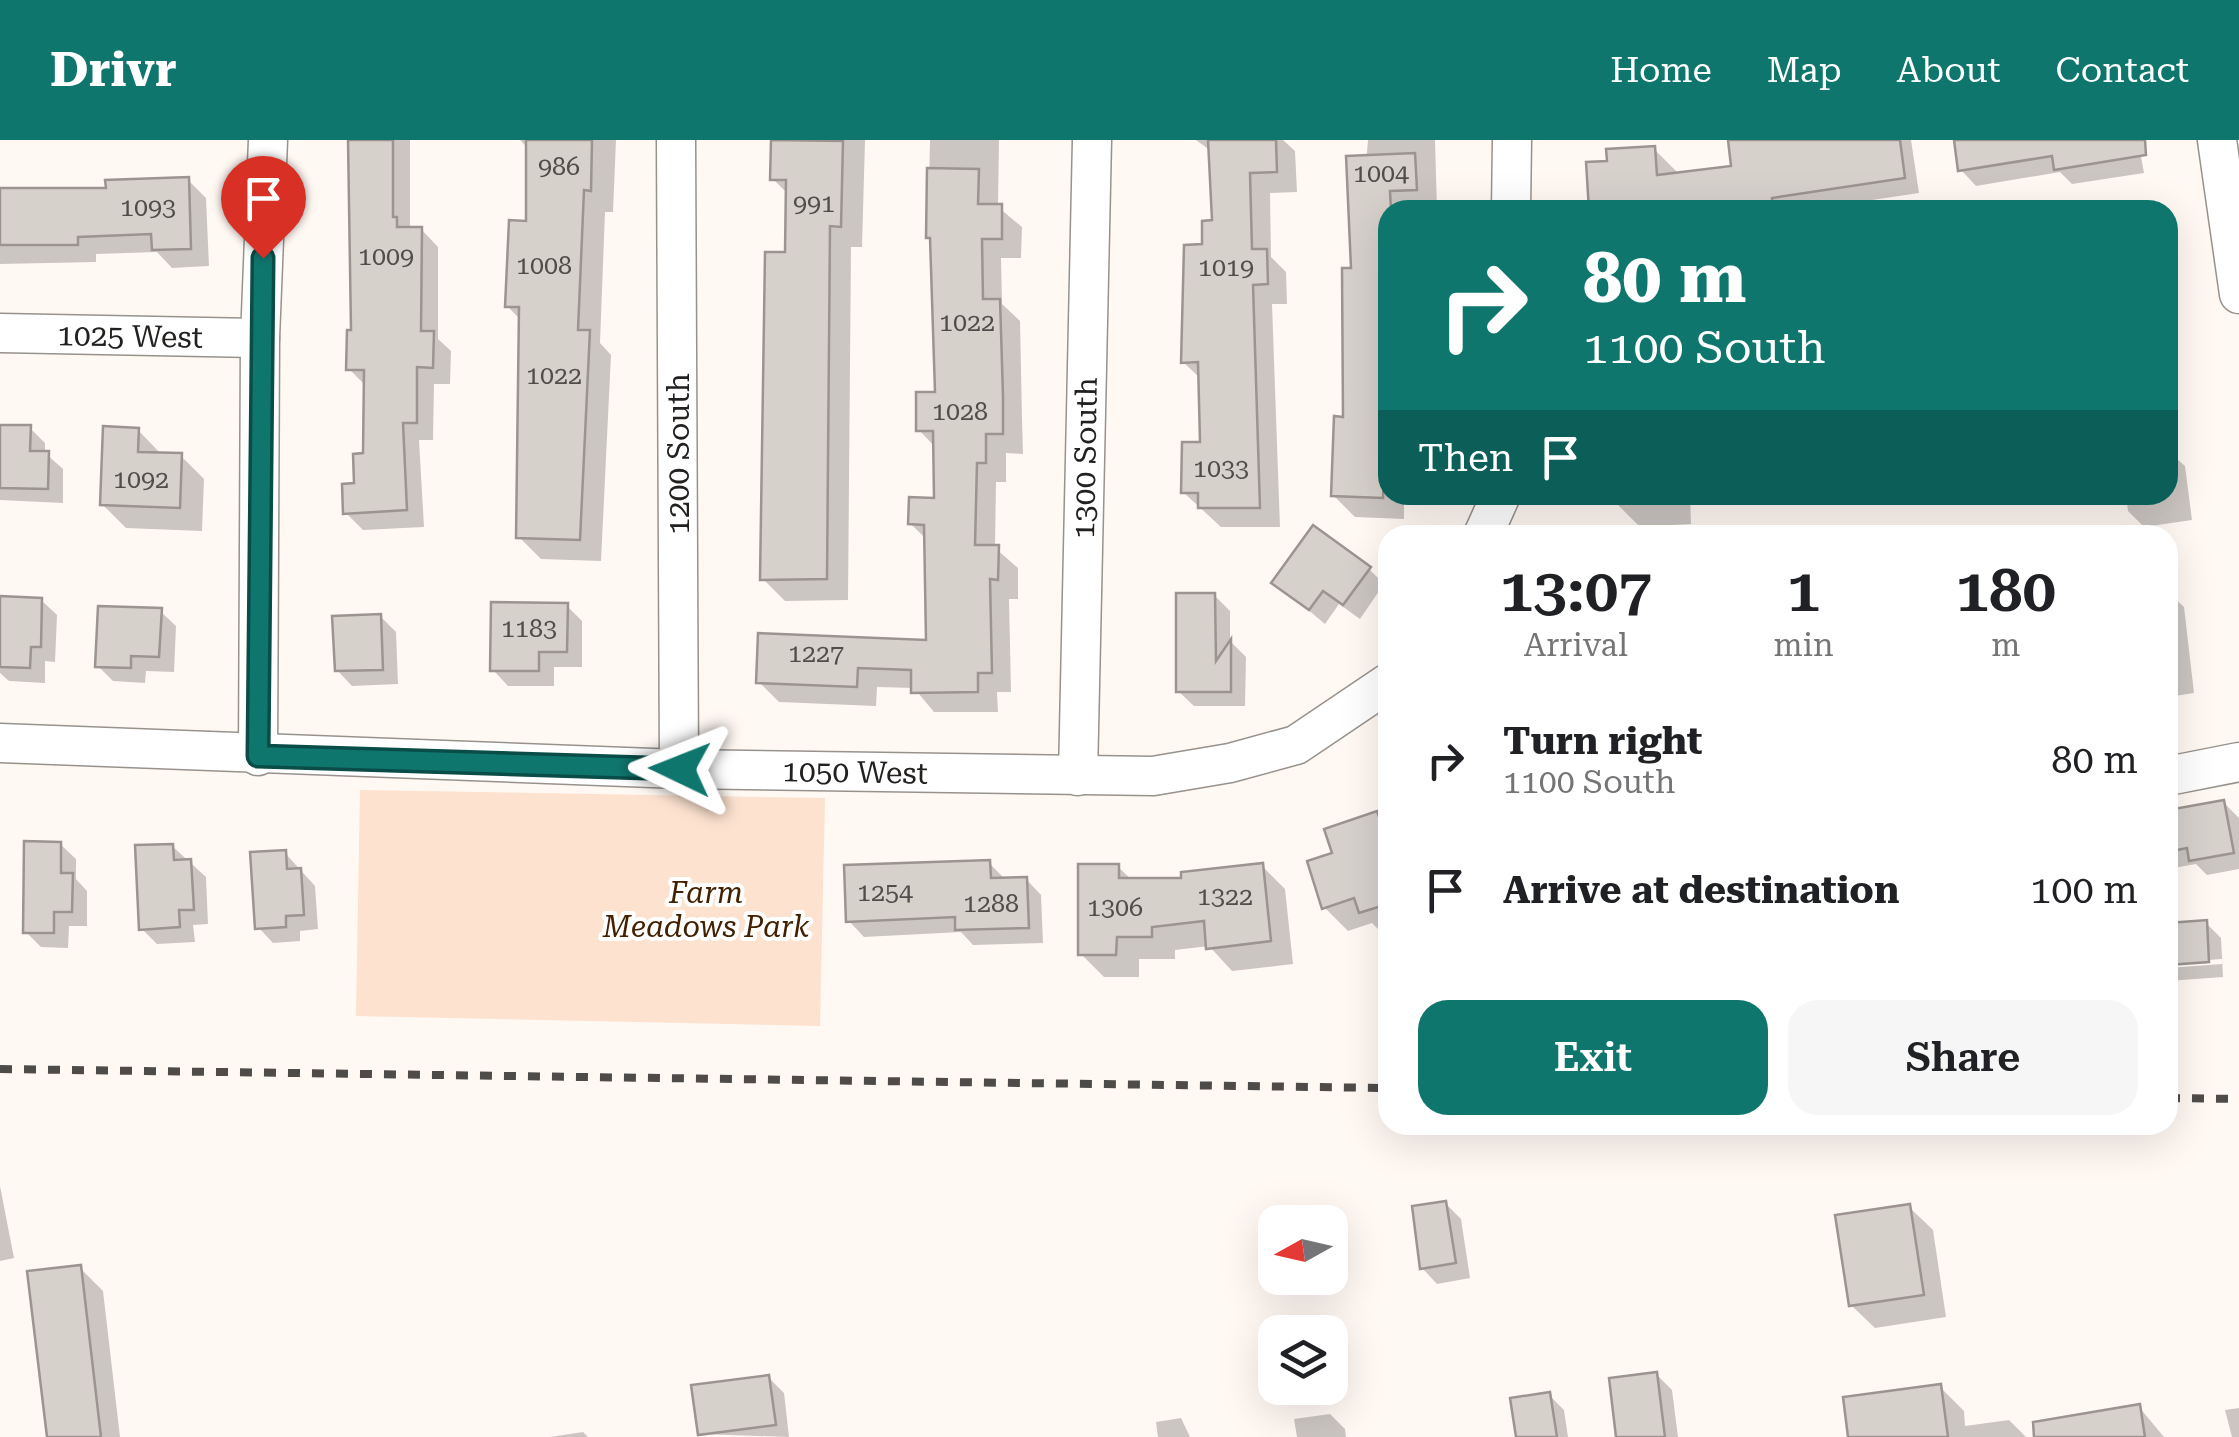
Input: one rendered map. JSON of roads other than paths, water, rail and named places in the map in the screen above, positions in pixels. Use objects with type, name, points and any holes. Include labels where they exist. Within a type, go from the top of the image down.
[{"type":"street","points":[[258,756],[260,338],[268,140]]},
{"type":"street","name":"1200 South","points":[[676,140],[680,769]]},
{"type":"street","name":"1300 South","points":[[1078,776],[1092,140]]},
{"type":"street","points":[[1511,200],[1512,140]]},
{"type":"street","points":[[2217,140],[2239,294]]},
{"type":"street","name":"1025 West","points":[[0,334],[260,338]]},
{"type":"street","name":"1050 West","points":[[0,743],[258,756],[680,769],[1153,776],[1230,763],[1296,745],[1378,690]]},
{"type":"street","points":[[2178,774],[2239,762]]},
{"type":"railway","points":[[0,1069],[1378,1088]]},
{"type":"railway","points":[[2178,1098],[2239,1099]]},
{"type":"park label","name":"Farm Meadows Park","points":[[706,909]]}]
